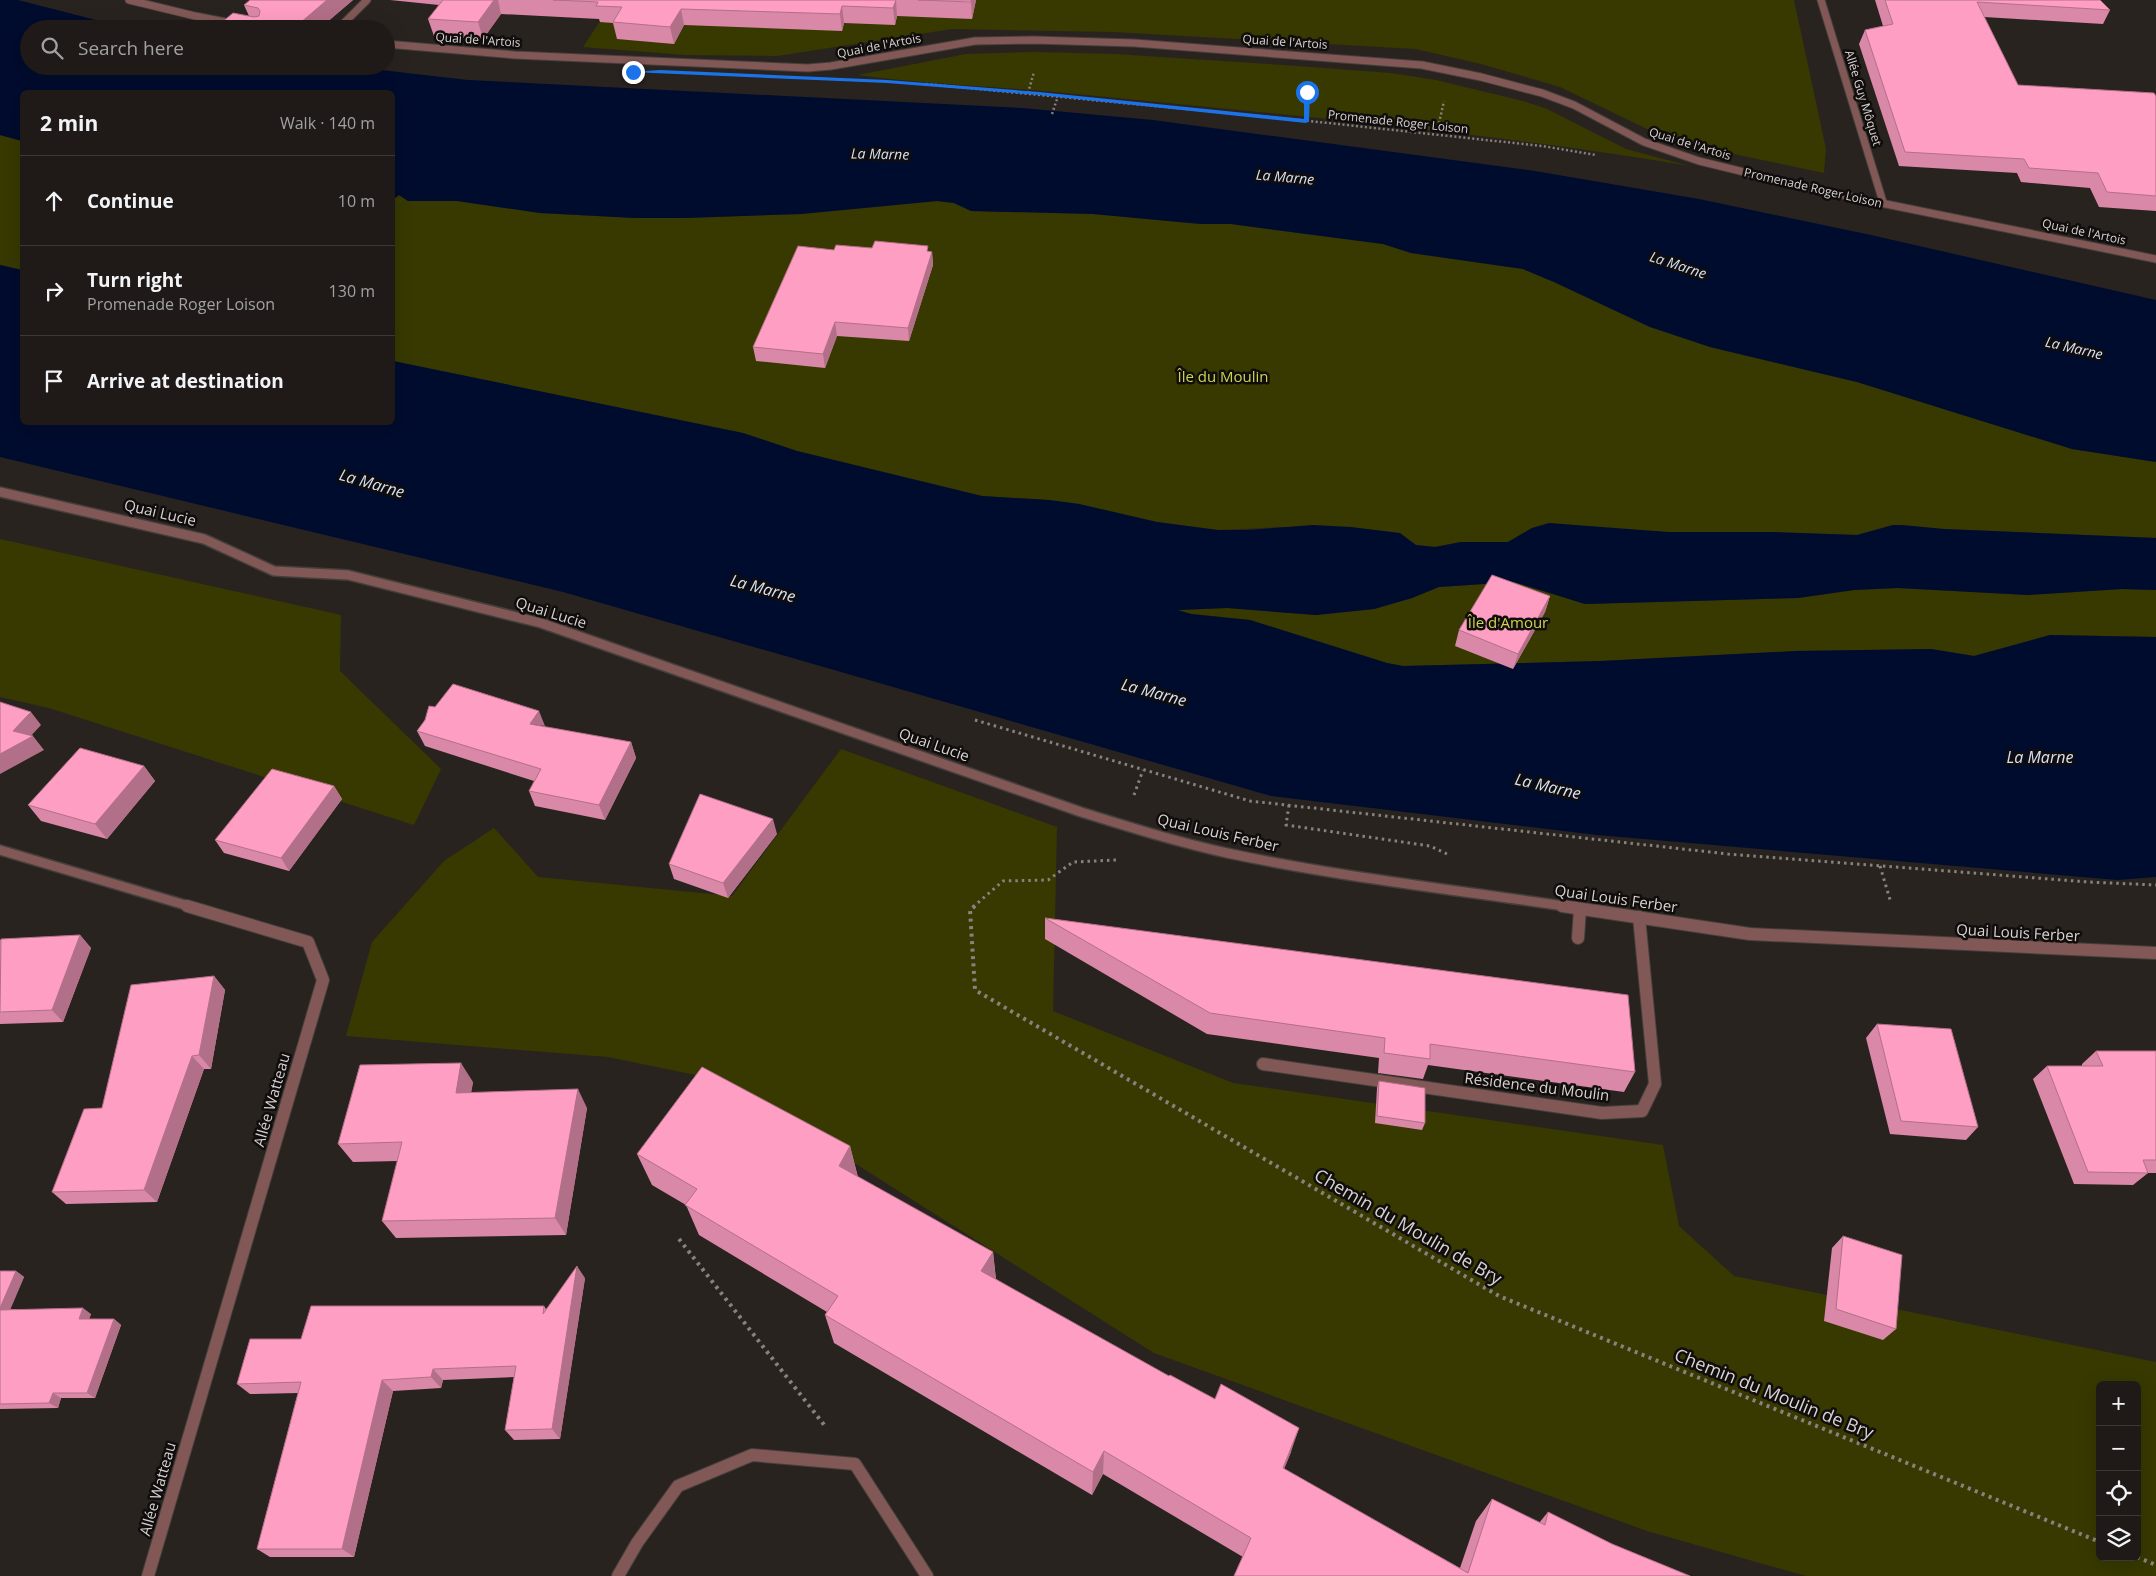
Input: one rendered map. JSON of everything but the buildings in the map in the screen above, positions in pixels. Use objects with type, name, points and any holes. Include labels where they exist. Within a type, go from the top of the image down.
[{"type":"street","points":[[129,0],[218,20]]},
{"type":"street","points":[[347,20],[368,0]]},
{"type":"street","name":"Allée Guy Môquet","points":[[1821,0],[1882,202]]},
{"type":"street","name":"Quai de l'Artois","points":[[395,45],[515,55],[808,68],[831,66],[939,46],[975,42],[1034,40],[1134,43],[1422,64],[1542,93],[1574,105],[1644,142],[1699,161],[1822,191],[2156,259]]},
{"type":"street","name":"Quai Lucie","points":[[0,492],[204,539],[274,571],[348,575],[541,624],[1081,812]]},
{"type":"street","name":"Quai Louis Ferber","points":[[1081,812],[1153,835],[1227,853],[1315,869],[1750,934],[2156,953]]},
{"type":"street","name":"Allée Watteau","points":[[0,850],[308,942],[322,980],[148,1576]]},
{"type":"street","points":[[1578,938],[1580,909]]},
{"type":"street","name":"Résidence du Moulin","points":[[1263,1064],[1602,1113],[1642,1111],[1655,1084],[1639,917]]},
{"type":"street","points":[[618,1576],[637,1543],[678,1486],[752,1454],[855,1464],[927,1576]]},
{"type":"path","points":[[1028,93],[1036,65]]},
{"type":"path","points":[[1306,121],[1308,82]]},
{"type":"path","name":"Promenade Roger Loison","points":[[925,84],[1306,121],[1542,146],[1598,155]]},
{"type":"path","points":[[1052,114],[1058,96]]},
{"type":"path","points":[[974,720],[1250,801],[1678,849],[2088,882],[2156,885]]},
{"type":"path","points":[[1132,800],[1143,770]]},
{"type":"path","points":[[1288,805],[1286,825],[1430,846],[1452,857]]},
{"type":"path","name":"Chemin du Moulin de Bry","points":[[1125,860],[1073,862],[1048,880],[1003,881],[996,887],[970,910],[975,990],[1499,1296],[2096,1540]]},
{"type":"path","points":[[1880,866],[1892,902]]},
{"type":"path","points":[[679,1239],[855,1464]]},
{"type":"path","points":[[2141,1559],[2156,1565]]},
{"type":"green space","points":[[614,0],[1794,0],[1826,149],[1824,173],[1672,141],[1560,87],[1481,64],[1416,49],[1114,32],[952,29],[777,56],[685,55],[583,47]]},
{"type":"green space","points":[[1035,52],[1115,54],[1283,65],[1391,73],[1436,80],[1523,101],[1547,109],[1626,149],[1690,166],[1532,143],[1294,115],[858,75],[966,54]]},
{"type":"green space","points":[[0,135],[20,140],[20,270],[0,265]]},
{"type":"green space","name":"Île du Moulin","points":[[399,195],[408,201],[457,201],[540,213],[635,218],[801,214],[937,201],[954,203],[971,211],[1093,214],[1201,224],[1231,224],[1383,244],[1411,253],[1523,269],[1650,327],[1710,347],[1857,382],[2072,449],[2156,462],[2156,538],[1944,529],[1901,525],[1893,525],[1857,535],[1532,528],[1508,542],[1461,542],[1435,547],[1283,527],[1218,530],[1157,522],[1079,504],[1049,500],[982,496],[797,451],[743,433],[395,361],[395,198]]},
{"type":"green space","points":[[0,539],[341,615],[340,671],[441,769],[414,825],[49,708],[0,697]]},
{"type":"green space","name":"Île d'Amour","points":[[1514,582],[1585,604],[1798,598],[1854,590],[1898,588],[2028,595],[2122,589],[2156,590],[2156,637],[2050,635],[1974,656],[1931,649],[1796,651],[1601,661],[1403,666],[1387,663],[1250,620],[1191,614],[1176,610],[1227,608],[1316,615],[1374,609],[1412,598],[1438,587]]},
{"type":"green space","points":[[841,749],[1057,827],[1053,1011],[1233,1083],[1663,1145],[1679,1226],[1734,1276],[2156,1362],[2156,1576],[1806,1576],[1647,1531],[1154,1353],[725,1081],[608,1057],[346,1036],[372,942],[444,861],[494,828],[538,877],[732,896]]},
{"type":"water","name":"La Marne","points":[[0,0],[18,0],[96,20],[20,20],[20,75],[395,75],[395,72],[468,80],[1023,108],[1153,120],[1535,171],[1699,199],[1871,235],[2156,300],[2156,462],[2072,449],[1857,382],[1710,347],[1650,327],[1523,269],[1411,253],[1383,244],[1231,224],[1201,224],[1093,214],[971,211],[954,203],[937,201],[801,214],[635,218],[540,213],[457,201],[408,201],[399,195],[395,198],[395,90],[20,90],[20,140],[0,135]]},
{"type":"water","name":"La Marne","points":[[0,265],[20,270],[20,425],[395,425],[395,361],[743,433],[797,451],[982,496],[1049,500],[1079,504],[1157,522],[1218,530],[1249,530],[1313,525],[1351,527],[1400,533],[1416,545],[1435,547],[1461,542],[1508,542],[1532,528],[1549,523],[1668,532],[1771,532],[1857,535],[1893,525],[1901,525],[1944,529],[2156,538],[2156,590],[2122,589],[2028,595],[1898,588],[1854,590],[1798,598],[1585,604],[1514,582],[1439,587],[1412,598],[1374,609],[1316,615],[1227,608],[1178,610],[1191,614],[1250,620],[1387,663],[1403,666],[1601,661],[1796,651],[1931,649],[1974,656],[2050,635],[2156,637],[2156,877],[2117,880],[1597,835],[1271,796],[563,592],[0,457]]},
{"type":"route","points":[[633,72],[887,81],[1039,94],[1306,121],[1307,92]]}]
